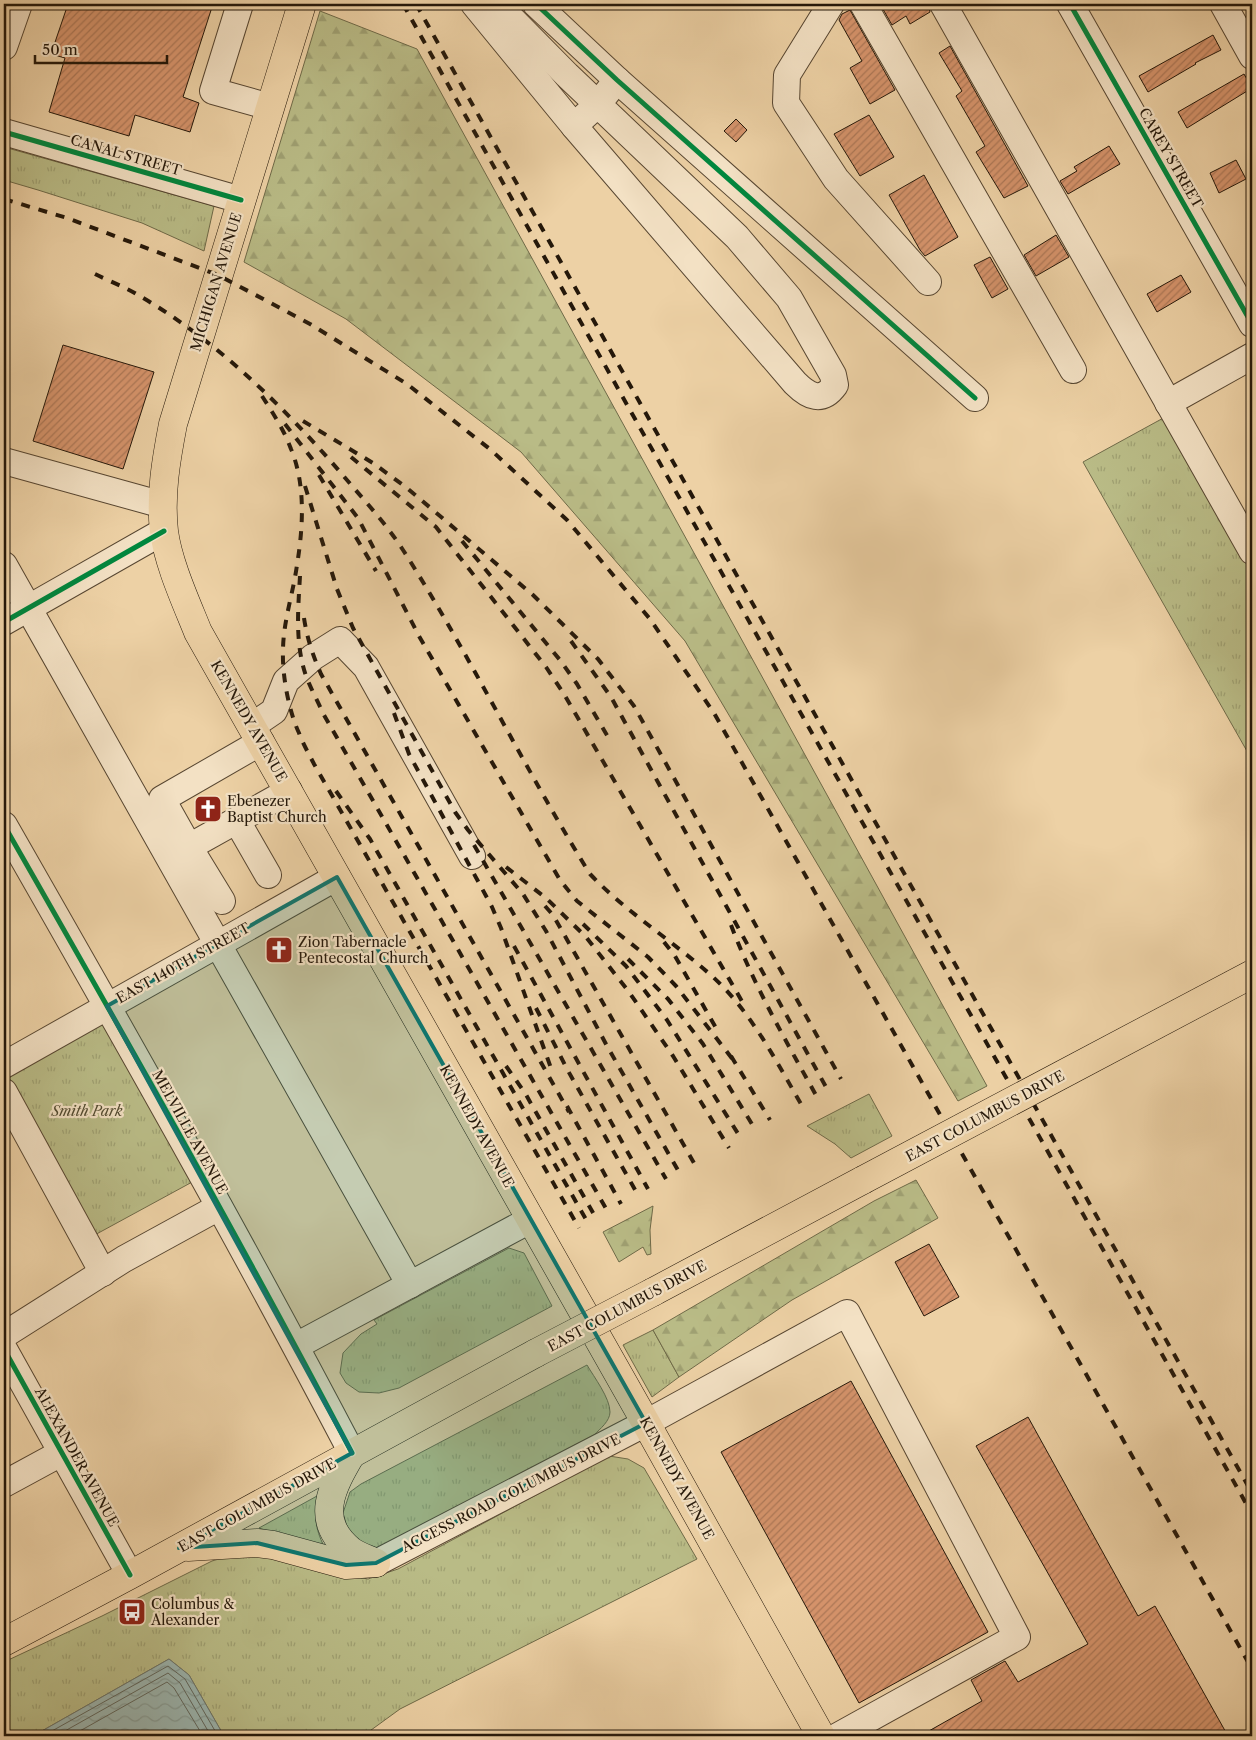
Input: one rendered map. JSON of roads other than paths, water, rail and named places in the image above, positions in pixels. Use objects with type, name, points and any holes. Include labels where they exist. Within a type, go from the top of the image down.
[{"type":"main road","name":"MICHIGAN AVENUE","points":[[164,518],[164,473],[172,424],[302,4]]},
{"type":"main road","name":"KENNEDY AVENUE","points":[[164,518],[170,556],[198,632],[646,1422],[821,1736]]},
{"type":"main road","name":"EAST COLUMBUS DRIVE","points":[[4,1642],[536,1354],[1252,974]]},
{"type":"main road","points":[[352,1453],[340,1472],[333,1490],[328,1508],[330,1520],[335,1531],[352,1552],[376,1563]]},
{"type":"main road","points":[[179,1548],[257,1543],[273,1545],[346,1565],[376,1563]]},
{"type":"street","points":[[4,47],[19,4]]},
{"type":"street","points":[[240,4],[213,91],[270,106]]},
{"type":"street","points":[[474,4],[574,126],[795,383],[805,392],[817,397],[829,393],[835,385],[833,375],[790,298],[737,237],[497,4]]},
{"type":"street","points":[[536,4],[617,80],[975,398]]},
{"type":"street","points":[[831,4],[787,75],[786,103],[836,179],[928,282]]},
{"type":"street","points":[[862,4],[1074,370]]},
{"type":"street","points":[[943,4],[1252,551]]},
{"type":"street","name":"CAREY STREET","points":[[1070,4],[1252,324]]},
{"type":"street","points":[[1223,4],[1252,56]]},
{"type":"street","points":[[574,126],[598,104],[617,80]]},
{"type":"street","name":"CANAL STREET","points":[[4,132],[241,200]]},
{"type":"street","points":[[1168,403],[1252,356]]},
{"type":"street","points":[[4,461],[164,518]]},
{"type":"street","points":[[4,622],[164,518]]},
{"type":"street","points":[[4,565],[410,1284]]},
{"type":"street","points":[[222,901],[162,799],[256,734],[274,711],[286,681],[313,657],[340,640],[366,667],[472,856]]},
{"type":"street","points":[[190,847],[289,791]]},
{"type":"street","points":[[237,821],[268,875]]},
{"type":"street","name":"MELVILLE AVENUE","points":[[4,825],[219,1207],[296,1346],[352,1453]]},
{"type":"street","name":"EAST 140TH STREET","points":[[4,1064],[337,877]]},
{"type":"street","points":[[4,1092],[103,1273]]},
{"type":"street","points":[[4,1335],[124,1259],[219,1207]]},
{"type":"street","points":[[296,1346],[530,1220]]},
{"type":"street","name":"ACCESS ROAD COLUMBUS DRIVE","points":[[376,1563],[646,1422],[847,1313],[1017,1637],[876,1727]]},
{"type":"street","name":"ALEXANDER AVENUE","points":[[4,1349],[130,1575]]},
{"type":"street","points":[[4,1484],[62,1452]]},
{"type":"street","points":[[838,1736],[876,1727]]},
{"type":"water","points":[[169,1659],[189,1675],[224,1736],[33,1736]]},
{"type":"railway","points":[[403,4],[1252,1514]]},
{"type":"railway","points":[[416,4],[1252,1493]]},
{"type":"railway","points":[[4,199],[67,218],[218,275],[310,324],[407,384],[491,450],[567,520],[650,619],[714,713],[1252,1669]]},
{"type":"railway","points":[[95,274],[133,292],[167,313],[194,332],[247,375],[319,448],[373,510],[403,550],[428,590],[542,793],[590,874],[619,901],[698,964],[727,991],[751,1021],[772,1053],[801,1104]]},
{"type":"railway","points":[[262,396],[288,442],[296,463],[301,492],[302,522],[299,551],[283,640],[285,682],[295,724],[314,764],[579,1228]]},
{"type":"railway","points":[[303,421],[373,463],[407,488],[533,595],[598,659],[634,706],[841,1079]]},
{"type":"railway","points":[[285,424],[358,518],[419,636],[560,880],[577,901],[648,957],[676,986],[734,1061]]},
{"type":"railway","points":[[351,457],[436,527],[546,667],[564,694],[743,1003]]},
{"type":"railway","points":[[319,475],[376,571]]},
{"type":"railway","points":[[305,486],[337,589],[353,628],[455,812],[523,894],[546,931],[607,1046],[679,1172]]},
{"type":"railway","points":[[462,541],[560,660],[577,684],[608,737]]},
{"type":"railway","points":[[300,576],[298,627],[300,652],[312,691],[608,1212]]},
{"type":"railway","points":[[304,618],[311,647],[321,674],[569,1112]]},
{"type":"railway","points":[[571,641],[611,697],[826,1087]]},
{"type":"railway","points":[[394,713],[409,754],[492,907],[552,1071]]},
{"type":"railway","points":[[336,791],[370,839],[588,1223]]},
{"type":"railway","points":[[474,845],[666,1179]]},
{"type":"railway","points":[[506,867],[546,898],[586,937],[629,992],[673,1056],[729,1148]]},
{"type":"railway","points":[[545,906],[553,915],[694,1163]]},
{"type":"railway","points":[[583,924],[626,966],[667,1020],[742,1140]]},
{"type":"railway","points":[[731,925],[760,991],[817,1097]]},
{"type":"railway","points":[[664,942],[675,956],[716,1028]]},
{"type":"railway","points":[[514,946],[648,1189]]},
{"type":"railway","points":[[628,959],[668,999],[703,1044],[755,1129]]},
{"type":"railway","points":[[536,1008],[567,1069],[638,1195]]},
{"type":"railway","points":[[731,1056],[770,1120]]},
{"type":"railway","points":[[506,1066],[525,1093],[596,1218]]},
{"type":"railway","points":[[567,1106],[621,1204]]},
{"type":"place","name":"Ebenezer Baptist Church","points":[[208,809]]},
{"type":"place","name":"Zion Tabernacle Pentecostal Church","points":[[279,950]]},
{"type":"place","name":"Columbus & Alexander","points":[[132,1612]]},
{"type":"park label","name":"Smith Park","points":[[87,1111]]}]
